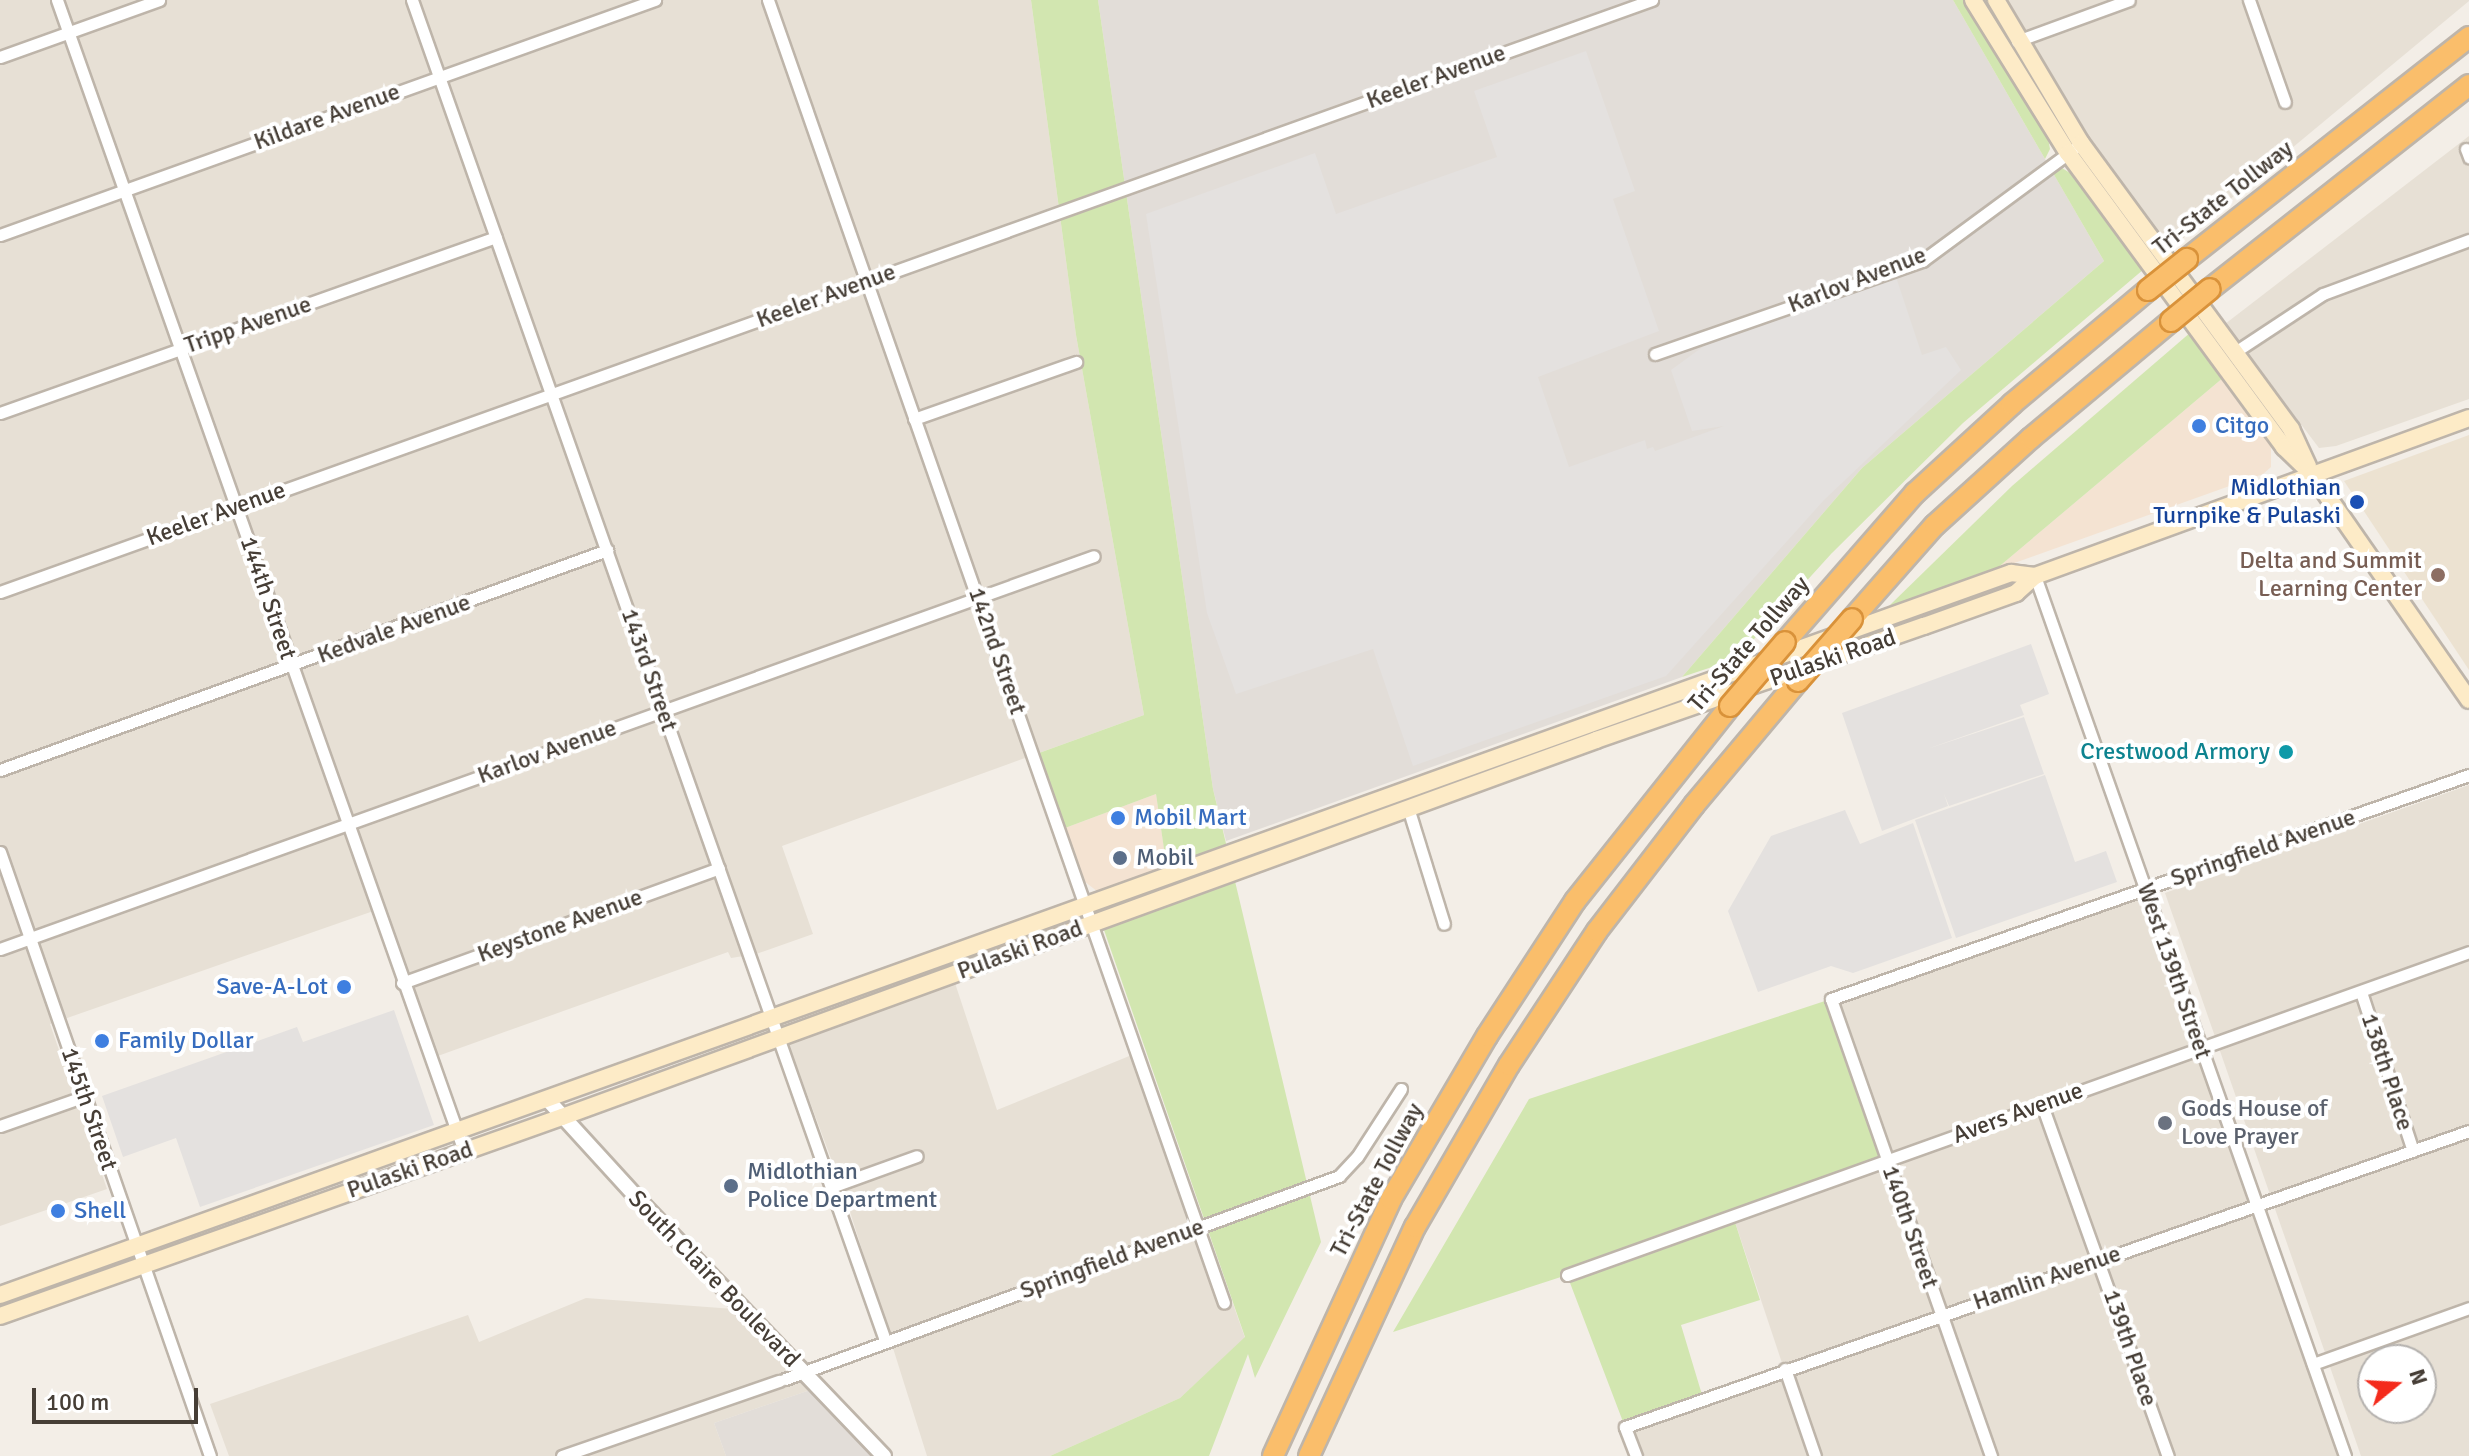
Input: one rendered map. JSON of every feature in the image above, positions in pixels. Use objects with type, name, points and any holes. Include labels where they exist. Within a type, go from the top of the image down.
[{"type":"highway","name":"Tri-State Tollway","points":[[1273,1456],[1391,1199],[1487,1036],[1575,901],[1730,706],[1915,493],[2012,404],[2148,290],[2469,37]]},
{"type":"highway","points":[[1309,1456],[1415,1227],[1509,1065],[1597,931],[1694,805],[1798,681],[1935,525],[2031,438],[2210,289],[2469,85]]},
{"type":"main road","points":[[1973,0],[2000,47],[2284,447],[2312,474]]},
{"type":"main road","points":[[1996,0],[2074,148],[2235,352],[2291,429],[2312,474],[2469,700]]},
{"type":"main road","name":"Pulaski Road","points":[[0,1316],[562,1117],[1409,811],[1596,740],[2016,593],[2035,576],[2469,418]]},
{"type":"main road","name":"Pulaski Road","points":[[0,1295],[2011,573],[2035,576]]},
{"type":"street","name":"144th Street","points":[[57,0],[402,983],[464,1151]]},
{"type":"street","points":[[0,57],[159,0]]},
{"type":"street","name":"143rd Street","points":[[412,0],[885,1340]]},
{"type":"street","name":"Kildare Avenue","points":[[0,235],[655,0]]},
{"type":"street","name":"142nd Street","points":[[768,0],[1224,1303]]},
{"type":"street","name":"Keeler Avenue","points":[[0,592],[1652,0]]},
{"type":"street","points":[[2000,47],[2129,0]]},
{"type":"street","points":[[2249,0],[2285,102]]},
{"type":"street","name":"Karlov Avenue","points":[[1655,354],[1922,261],[2074,148]]},
{"type":"street","name":"Tripp Avenue","points":[[0,413],[496,237]]},
{"type":"street","points":[[2235,352],[2323,294],[2469,240]]},
{"type":"street","points":[[914,419],[1076,362]]},
{"type":"street","name":"Kedvale Avenue","points":[[0,770],[607,550]]},
{"type":"street","name":"Karlov Avenue","points":[[0,949],[1094,556]]},
{"type":"street","name":"West 139th Street","points":[[2035,576],[2345,1456]]},
{"type":"street","name":"Springfield Avenue","points":[[1831,999],[2469,775]]},
{"type":"street","points":[[1409,811],[1444,924]]},
{"type":"street","name":"145th Street","points":[[0,852],[210,1456]]},
{"type":"street","name":"Keystone Avenue","points":[[402,983],[719,868]]},
{"type":"street","name":"Avers Avenue","points":[[1567,1275],[2469,952]]},
{"type":"street","name":"138th Place","points":[[2361,992],[2413,1151]]},
{"type":"street","name":"140th Street","points":[[1831,999],[1991,1456]]},
{"type":"street","name":"Springfield Avenue","points":[[562,1456],[782,1380],[1339,1176],[1357,1157],[1401,1089]]},
{"type":"street","points":[[0,1126],[85,1096]]},
{"type":"street","name":"South Claire Boulevard","points":[[547,1099],[884,1456]]},
{"type":"street","name":"139th Place","points":[[2042,1105],[2168,1456]]},
{"type":"street","name":"Hamlin Avenue","points":[[1636,1456],[1625,1427],[2469,1131]]},
{"type":"street","points":[[831,1187],[917,1156]]},
{"type":"street","points":[[2313,1364],[2469,1308]]},
{"type":"street","points":[[1785,1369],[1815,1456]]},
{"type":"shaded area","points":[[0,0],[1031,0],[1076,335],[1144,715],[782,846],[813,934],[756,954],[731,958],[728,952],[435,1057],[382,908],[50,1024],[107,1189],[0,1226]]},
{"type":"shaded area","points":[[1098,0],[1953,0],[2104,261],[1862,468],[1682,677],[1226,841],[1213,789]]},
{"type":"shaded area","points":[[2006,0],[2469,1],[2169,250],[2072,114]]},
{"type":"shaded area","points":[[1586,51],[1635,191],[1613,199],[1659,331],[1538,377],[1569,467],[1645,440],[1647,449],[1653,447],[1655,451],[1724,426],[1692,431],[1671,370],[1708,343],[1896,277],[1922,355],[1946,347],[1961,370],[1824,500],[1666,676],[1413,766],[1373,649],[1236,694],[1207,613],[1146,214],[1315,153],[1336,214],[1497,157],[1474,91]]},
{"type":"shaded area","points":[[2469,136],[2469,399],[2336,446],[2319,448],[2225,324]]},
{"type":"shaded area","points":[[2224,377],[2271,441],[2271,467],[2263,474],[1995,570]]},
{"type":"shaded area","name":"Delta and Summit Learning Center","points":[[2469,435],[2469,670],[2344,481]]},
{"type":"shaded area","points":[[2031,644],[2049,694],[2020,705],[2024,715],[1927,749],[2024,717],[2044,774],[1949,806],[1944,794],[1948,806],[1882,831],[1842,713]]},
{"type":"shaded area","points":[[2045,775],[2075,862],[2106,851],[2117,882],[1956,938],[1915,820]]},
{"type":"shaded area","points":[[2469,785],[2469,1456],[2361,1456],[2165,893]]},
{"type":"shaded area","points":[[1156,794],[1167,869],[1098,892],[1084,881],[1065,828]]},
{"type":"shaded area","points":[[1845,810],[1860,844],[1913,823],[1952,938],[1853,973],[1831,966],[1758,992],[1728,911],[1771,836]]},
{"type":"shaded area","points":[[2145,889],[2345,1456],[1636,1456],[1625,1427],[1784,1369],[1733,1216],[1831,999]]},
{"type":"shaded area","points":[[954,980],[997,1110],[1144,1050],[1245,1338],[1180,1398],[1050,1456],[927,1456],[846,1199],[787,1040]]},
{"type":"shaded area","points":[[394,1010],[434,1125],[200,1207],[176,1138],[123,1157],[102,1096],[297,1027],[303,1042]]},
{"type":"shaded area","points":[[586,1298],[734,1309],[813,1389],[714,1423],[726,1456],[229,1456],[210,1404],[468,1315],[479,1342]]},
{"type":"shaded area","points":[[813,1389],[878,1456],[726,1456],[714,1423]]},
{"type":"green space","points":[[1031,0],[1098,0],[1213,789],[1321,1242],[1255,1378],[1248,1354],[1209,1456],[1050,1456],[1180,1398],[1245,1337],[1104,930],[1172,904],[1156,794],[1065,828],[1039,753],[1144,715],[1076,335]]},
{"type":"green space","points":[[1953,0],[1965,0],[2048,138],[2050,149],[2045,159]]},
{"type":"green space","points":[[2062,168],[2078,178],[2144,269],[1963,423],[1831,554],[1736,659],[1682,677],[1862,468],[2104,261],[2053,173]]},
{"type":"green space","points":[[2191,332],[2224,377],[1995,570],[1889,606],[2012,486]]},
{"type":"green space","points":[[1831,999],[1887,1160],[1733,1216],[1760,1300],[1681,1325],[1703,1398],[1625,1427],[1567,1275],[1393,1332],[1529,1099]]},
{"type":"place","name":"Citgo","points":[[2199,426]]},
{"type":"place","name":"Midlothian Turnpike & Pulaski","points":[[2357,502]]},
{"type":"place","name":"Delta and Summit Learning Center","points":[[2438,575]]},
{"type":"place","name":"Crestwood Armory","points":[[2286,752]]},
{"type":"place","name":"Mobil Mart","points":[[1118,818]]},
{"type":"place","name":"Mobil","points":[[1120,858]]},
{"type":"place","name":"Save-A-Lot","points":[[344,987]]},
{"type":"place","name":"Family Dollar","points":[[102,1041]]},
{"type":"place","name":"Gods House of Love Prayer","points":[[2165,1123]]},
{"type":"place","name":"Midlothian Police Department","points":[[731,1186]]},
{"type":"place","name":"Shell","points":[[58,1211]]}]
